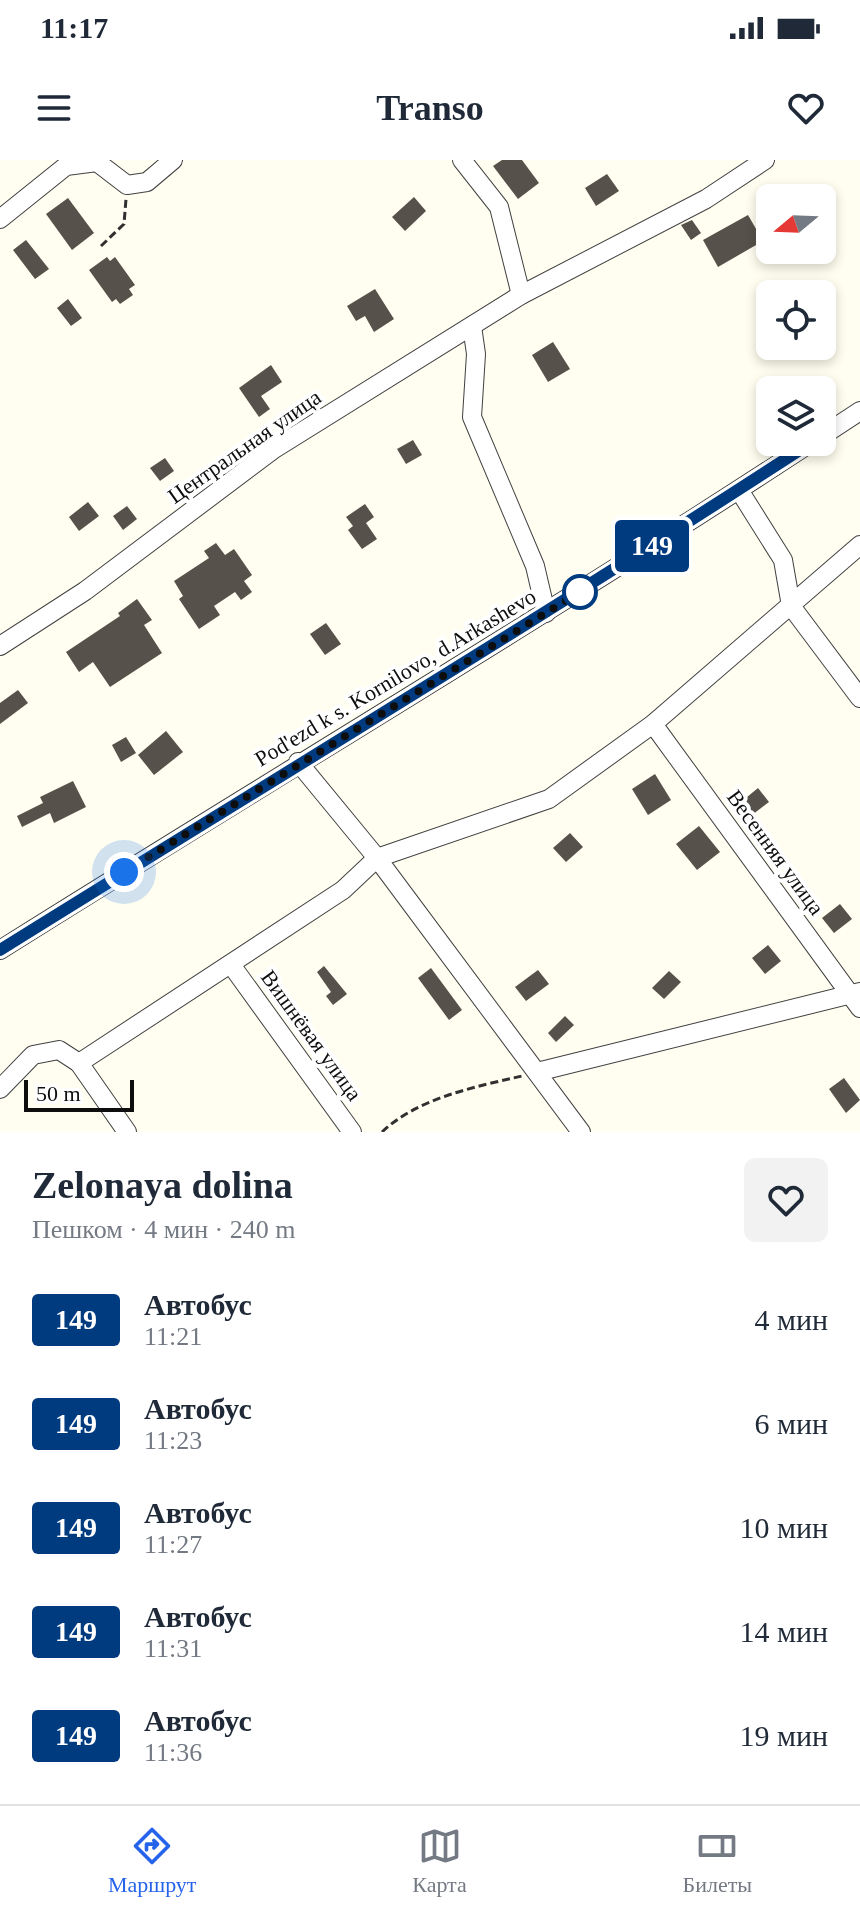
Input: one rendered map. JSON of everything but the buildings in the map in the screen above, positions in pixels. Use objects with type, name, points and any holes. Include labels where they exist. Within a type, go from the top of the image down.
[{"type":"street","points":[[0,219],[66,166],[97,162],[127,185],[147,182],[173,160]]},
{"type":"street","points":[[462,160],[499,207],[521,295]]},
{"type":"street","name":"Центральная улица","points":[[0,646],[85,591],[274,449],[521,295],[706,199],[765,160]]},
{"type":"street","points":[[472,326],[476,354],[472,417],[535,566],[546,613]]},
{"type":"street","points":[[836,427],[860,411]]},
{"type":"street","name":"Pod'ezd k s. Kornilovo, d.Arkashevo","points":[[0,950],[298,762],[546,613],[791,456]]},
{"type":"street","points":[[739,490],[783,560],[791,606],[860,698]]},
{"type":"street","points":[[79,1063],[232,966],[343,890],[377,858],[549,799],[653,724],[860,545]]},
{"type":"street","name":"Весенняя улица","points":[[653,724],[857,998]]},
{"type":"street","points":[[298,762],[377,858],[581,1132]]},
{"type":"street","name":"Вишнёвая улица","points":[[232,966],[352,1132]]},
{"type":"street","points":[[537,1072],[857,998]]},
{"type":"street","points":[[0,1089],[33,1055],[59,1050],[79,1063],[127,1132]]},
{"type":"path","points":[[101,246],[124,224],[127,185]]},
{"type":"path","points":[[382,1132],[401,1114],[472,1088],[537,1072]]},
{"type":"bus line","name":"149","points":[[0,950],[298,762],[546,613],[790,456]]},
{"type":"route","points":[[124,872],[298,762],[580,592]]}]
